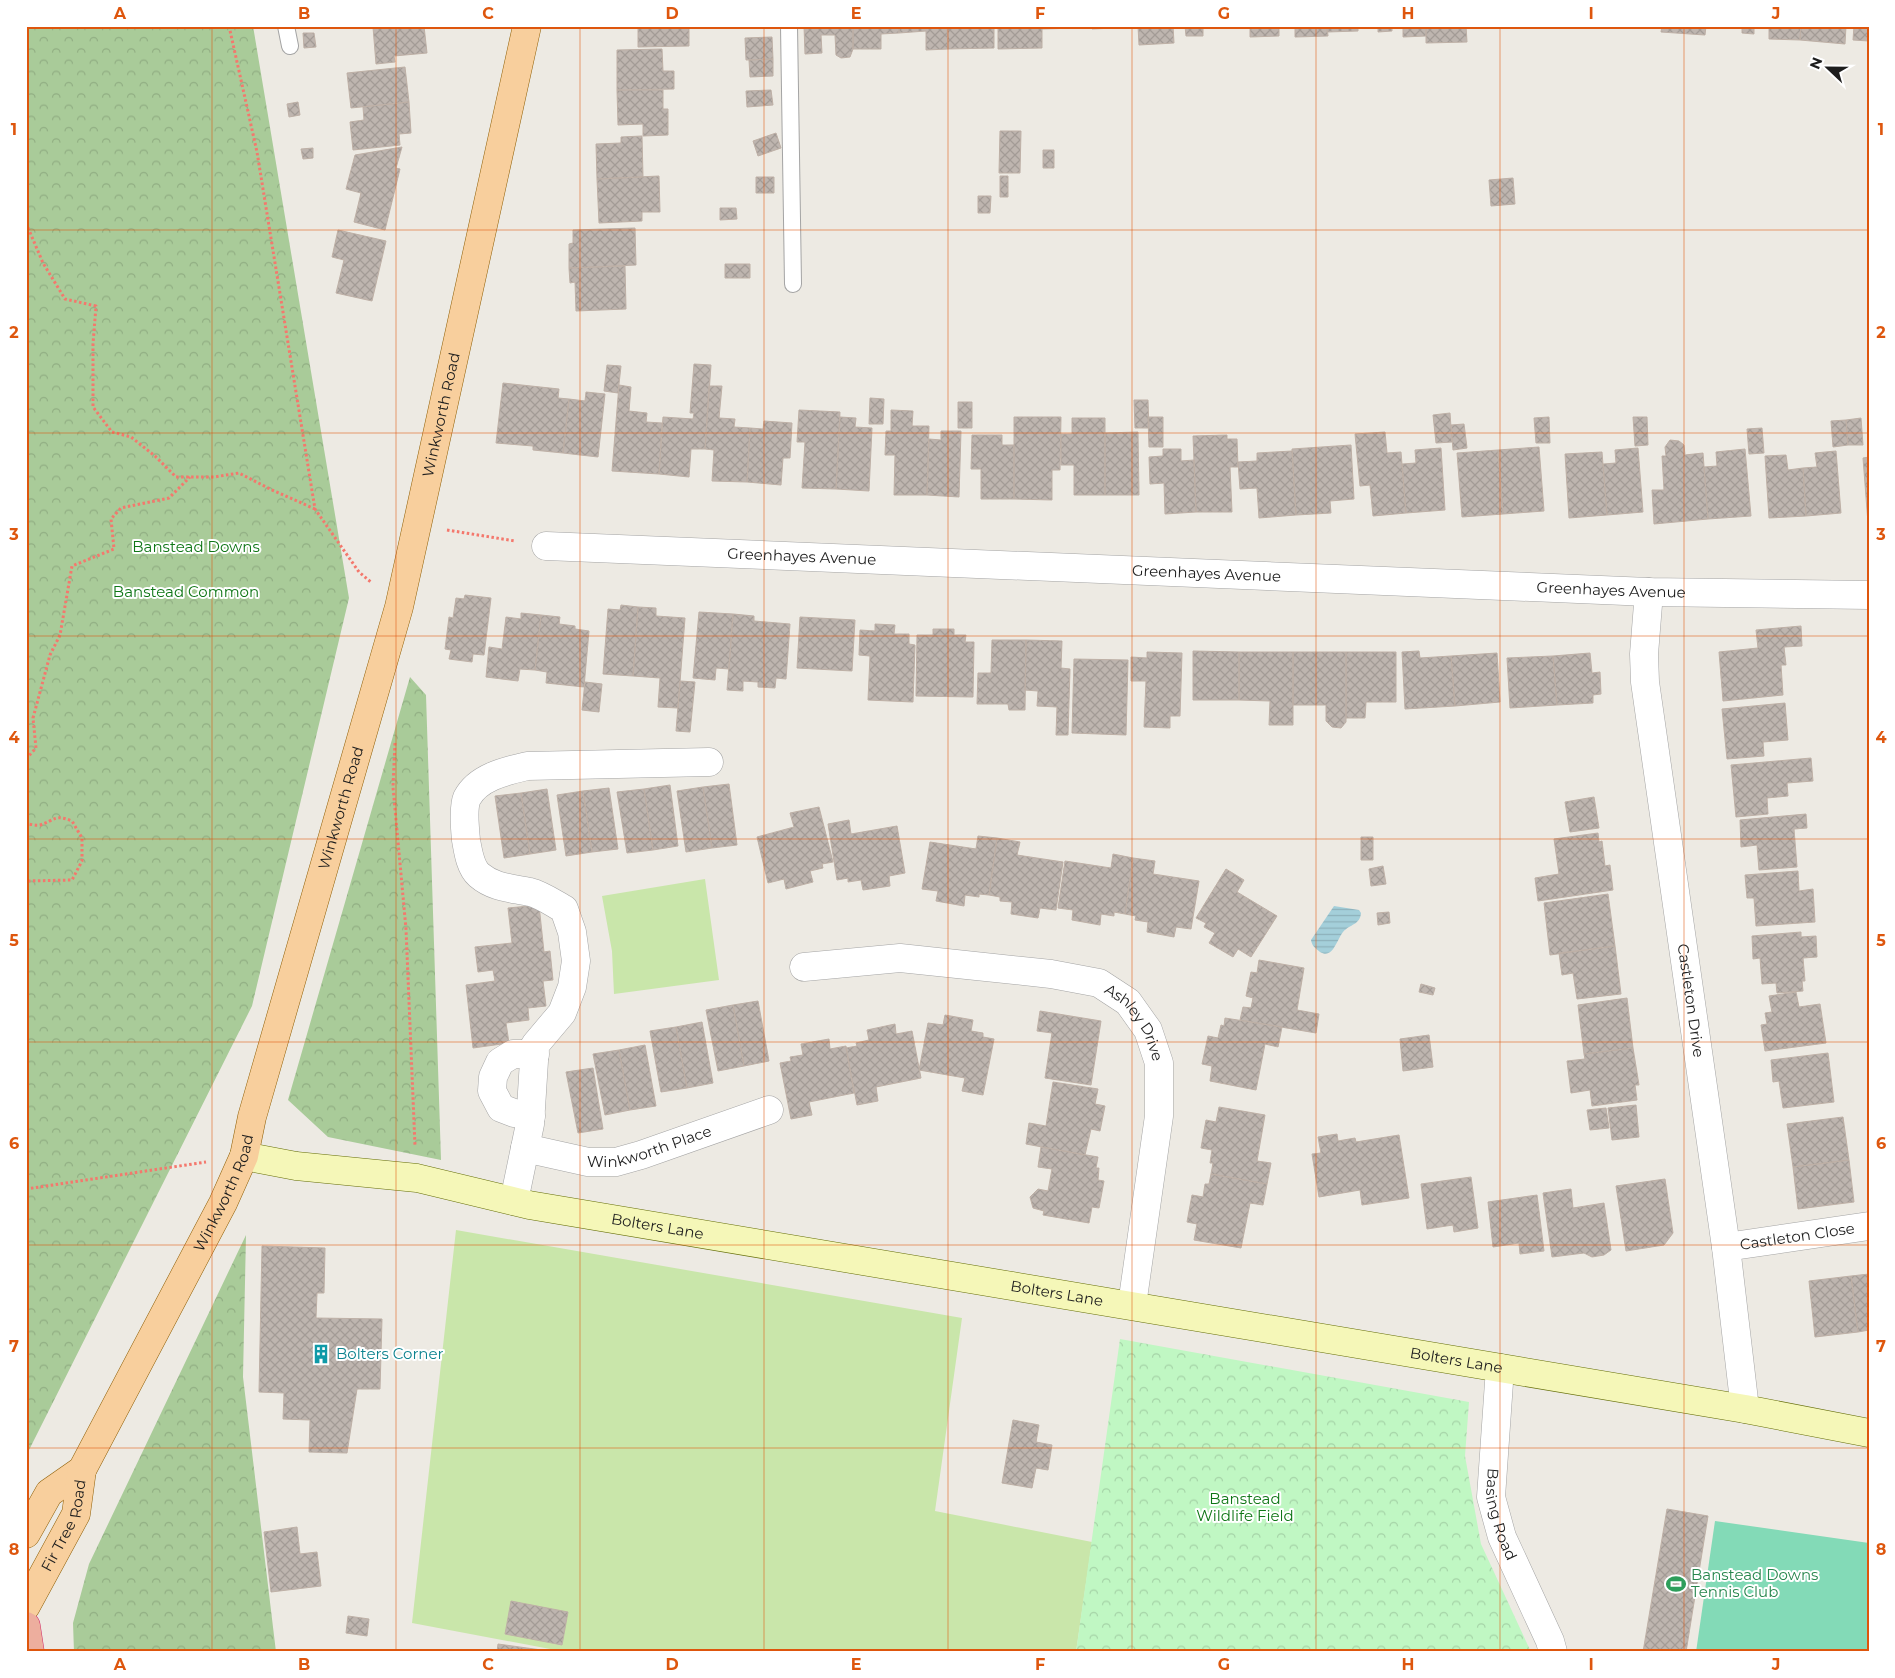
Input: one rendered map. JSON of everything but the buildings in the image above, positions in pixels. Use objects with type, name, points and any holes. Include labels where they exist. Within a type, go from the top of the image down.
[{"type":"highway","points":[[26,1626],[30,1652]]},
{"type":"main road","name":"Winkworth Road","points":[[26,1534],[50,1493],[82,1470],[223,1202],[244,1156],[252,1117],[399,607],[527,26]]},
{"type":"main road","name":"Bolters Lane","points":[[244,1156],[296,1166],[417,1178],[514,1201],[1745,1409],[1869,1434]]},
{"type":"main road","name":"Fir Tree Road","points":[[26,1606],[76,1514],[82,1470]]},
{"type":"street","name":"Greenhayes Avenue","points":[[546,546],[1649,592],[1869,595]]},
{"type":"street","name":"Castleton Drive","points":[[1649,592],[1644,654],[1645,682],[1726,1247],[1745,1409]]},
{"type":"street","points":[[514,1201],[529,1129],[535,1045],[562,1012],[572,987],[576,961],[572,932],[564,909],[530,892],[512,890],[495,885],[478,874],[468,854],[465,825],[467,798],[480,783],[502,772],[527,766],[709,762]]},
{"type":"street","name":"Ashley Drive","points":[[804,967],[900,958],[1051,974],[1099,983],[1128,1002],[1148,1030],[1159,1063],[1159,1116],[1132,1305]]},
{"type":"street","name":"Winkworth Place","points":[[535,1054],[513,1054],[500,1062],[493,1077],[492,1091],[501,1108],[514,1113],[529,1129],[588,1162],[616,1162],[641,1155],[770,1110]]},
{"type":"street","name":"Castleton Close","points":[[1726,1247],[1869,1226]]},
{"type":"street","name":"Basing Road","points":[[1500,1368],[1491,1497],[1502,1537],[1550,1641],[1552,1652]]},
{"type":"lane","points":[[286,26],[290,46]]},
{"type":"lane","points":[[789,26],[793,284]]},
{"type":"path","points":[[229,26],[257,152],[316,509],[359,572],[399,607]]},
{"type":"path","points":[[26,223],[43,263],[65,299],[96,306],[93,344],[93,407],[112,432],[131,437],[155,456],[176,478],[214,477],[239,473],[316,509]]},
{"type":"path","points":[[26,759],[36,748],[33,718],[50,655],[60,635],[72,566],[114,549],[111,520],[122,508],[169,498],[190,477]]},
{"type":"path","points":[[417,526],[546,546]]},
{"type":"path","points":[[395,737],[393,787],[406,929],[417,1178]]},
{"type":"path","points":[[26,822],[27,824],[39,826],[50,819],[63,817],[72,820],[82,838],[82,862],[72,880],[26,881]]},
{"type":"path","points":[[26,1189],[244,1156]]},
{"type":"green space","name":"Banstead Common","points":[[26,26],[253,26],[349,598],[252,1006],[26,1456]]},
{"type":"green space","points":[[410,677],[426,695],[441,1160],[328,1137],[288,1100]]},
{"type":"green space","points":[[705,879],[719,980],[614,994],[612,951],[602,896]]},
{"type":"green space","points":[[456,1230],[962,1318],[935,1511],[1092,1542],[1076,1652],[566,1652],[412,1623]]},
{"type":"green space","points":[[246,1235],[243,1377],[276,1652],[74,1652],[73,1623],[89,1564]]},
{"type":"green space","name":"Banstead Wildlife Field","points":[[1120,1339],[1469,1402],[1465,1456],[1481,1544],[1531,1652],[1076,1652]]},
{"type":"green space","points":[[1715,1521],[1869,1543],[1869,1652],[1696,1652]]},
{"type":"water","points":[[1334,906],[1359,910],[1361,913],[1359,920],[1343,932],[1334,948],[1324,954],[1315,948],[1311,940]]},
{"type":"place","name":"Bolters Corner","points":[[321,1354]]},
{"type":"place","name":"Banstead Downs Tennis Club","points":[[1676,1584]]},
{"type":"park label","name":"Banstead Downs","points":[[196,547]]}]
